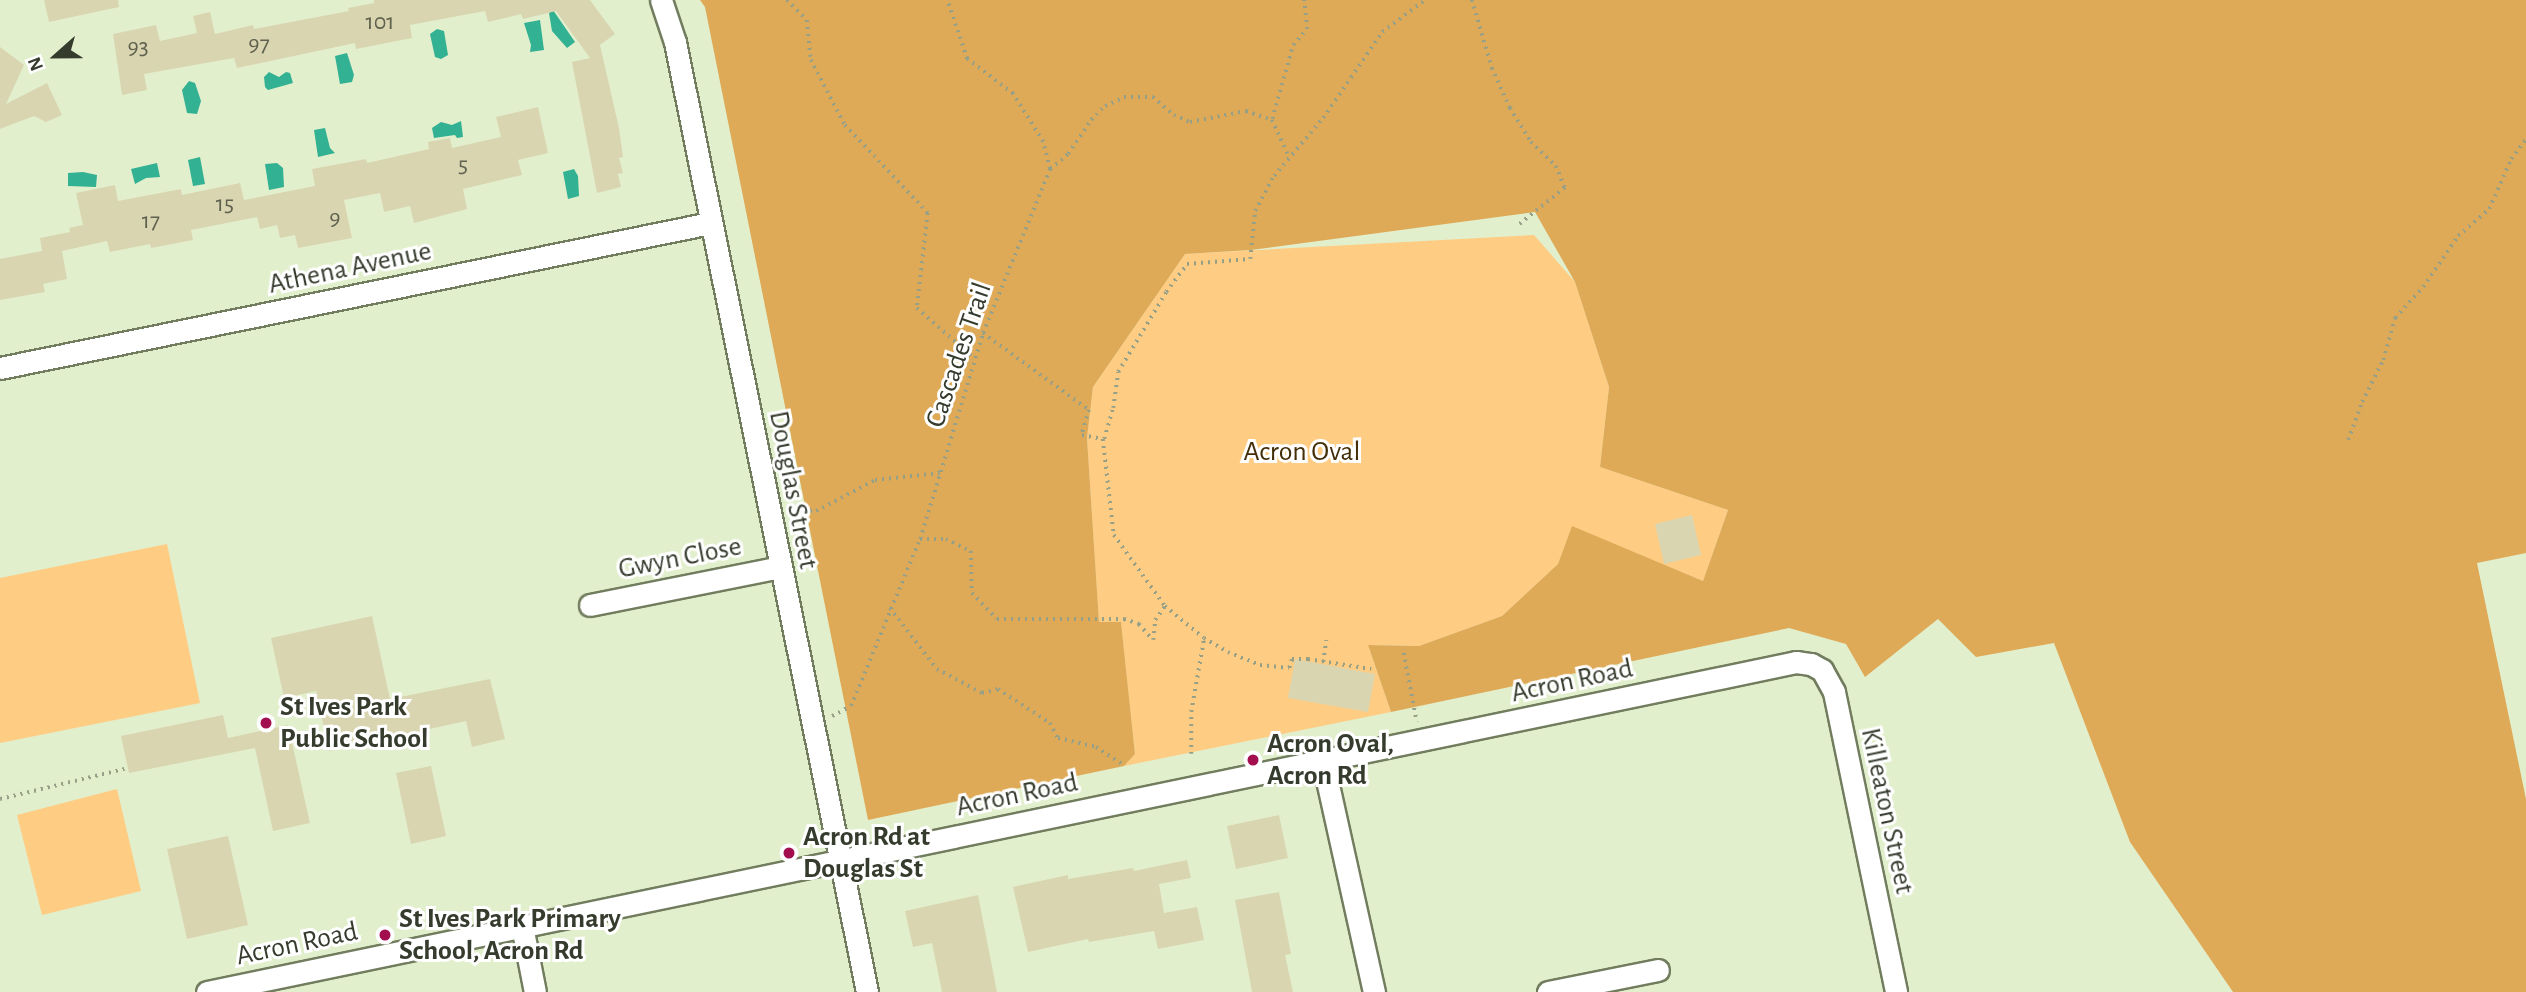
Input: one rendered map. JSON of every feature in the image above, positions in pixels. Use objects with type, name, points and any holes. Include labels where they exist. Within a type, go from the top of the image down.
[{"type":"street","name":"Douglas Street","points":[[662,0],[675,42],[867,992]]},
{"type":"street","name":"Athena Avenue","points":[[0,368],[710,223]]},
{"type":"street","name":"Gwyn Close","points":[[590,605],[780,566]]},
{"type":"street","name":"Acron Road","points":[[212,992],[840,859],[1323,762],[1797,662]]},
{"type":"street","name":"Killeaton Street","points":[[1797,662],[1811,664],[1822,670],[1834,692],[1896,992]]},
{"type":"street","points":[[1323,762],[1374,992]]},
{"type":"street","points":[[522,926],[535,992]]},
{"type":"street","points":[[1548,992],[1658,970]]},
{"type":"path","points":[[787,0],[807,20],[811,60],[845,125],[928,213],[917,308],[975,359]]},
{"type":"path","points":[[947,0],[967,59],[1013,94],[1043,142],[1050,169],[1068,153],[1091,120],[1105,106],[1124,97],[1153,97],[1174,115],[1190,122],[1246,111],[1272,120]]},
{"type":"path","points":[[1289,156],[1272,120],[1293,45],[1307,29],[1304,0]]},
{"type":"path","points":[[1371,669],[1292,659],[1289,668],[1260,665],[1228,652],[1204,638],[1165,606],[1114,536],[1103,439],[1113,408],[1118,372],[1148,319],[1187,264],[1250,259],[1255,211],[1289,156],[1323,118],[1382,32],[1425,0]]},
{"type":"path","points":[[1472,0],[1492,68],[1510,108],[1531,142],[1556,166],[1565,188],[1521,224]]},
{"type":"path","points":[[2348,440],[2382,360],[2395,318],[2423,287],[2458,236],[2489,209],[2511,159],[2526,139]]},
{"type":"path","name":"Cascades Trail","points":[[813,726],[851,706],[920,539],[983,333],[1050,169]]},
{"type":"path","points":[[983,333],[1089,410],[1082,435],[1103,439]]},
{"type":"path","points":[[768,510],[816,511],[875,480],[940,473]]},
{"type":"path","points":[[920,539],[947,538],[971,551],[972,593],[997,619],[1124,619],[1139,624],[1153,640],[1156,620],[1165,606]]},
{"type":"path","points":[[890,608],[937,669],[982,693],[998,689],[1049,723],[1058,738],[1096,747],[1122,764]]},
{"type":"path","points":[[1191,754],[1191,712],[1204,638]]},
{"type":"path","points":[[1323,662],[1326,640]]},
{"type":"path","points":[[1404,653],[1421,741]]},
{"type":"path","points":[[0,799],[124,769]]},
{"type":"green space","name":"Acron Oval","points":[[1534,235],[1575,282],[1609,387],[1600,467],[1728,510],[1703,581],[1572,527],[1558,564],[1502,616],[1419,646],[1368,645],[1391,712],[1124,766],[1135,754],[1121,623],[1099,623],[1087,438],[1093,387],[1185,254]]},
{"type":"green space","points":[[167,544],[200,703],[0,743],[0,578]]},
{"type":"green space","points":[[117,789],[141,891],[42,915],[17,815]]},
{"type":"shaded area","points":[[700,0],[2526,0],[2526,553],[2477,563],[2526,799],[2526,992],[2233,992],[2130,842],[2054,643],[1976,657],[1938,619],[1865,677],[1846,644],[1789,628],[1391,712],[1368,645],[1419,646],[1502,616],[1558,564],[1572,526],[1703,581],[1728,510],[1600,467],[1609,387],[1575,282],[1535,212],[1251,250],[1185,254],[1093,387],[1087,438],[1099,622],[1121,622],[1135,754],[1124,766],[868,820],[705,7]]},
{"type":"water","points":[[553,10],[575,42],[567,48],[552,31],[549,13]]},
{"type":"water","points":[[540,20],[544,50],[530,52],[531,45],[524,23]]},
{"type":"water","points":[[437,29],[444,31],[448,55],[441,59],[435,57],[430,34]]},
{"type":"water","points":[[347,53],[354,75],[352,82],[340,84],[335,56]]},
{"type":"water","points":[[269,72],[279,77],[286,72],[290,73],[293,83],[268,90],[264,77]]},
{"type":"water","points":[[189,81],[195,83],[201,101],[197,114],[187,113],[182,90]]},
{"type":"water","points":[[461,121],[463,137],[457,138],[455,135],[434,138],[432,128],[441,122],[452,125]]},
{"type":"water","points":[[325,128],[330,148],[335,153],[318,157],[314,130]]},
{"type":"water","points":[[200,157],[205,184],[193,186],[188,160]]},
{"type":"water","points":[[157,163],[160,177],[146,178],[135,184],[131,169]]},
{"type":"water","points":[[277,163],[283,168],[284,187],[269,190],[265,164]]},
{"type":"water","points":[[574,169],[578,176],[579,196],[568,199],[563,172]]},
{"type":"water","points":[[68,173],[97,175],[96,187],[68,186]]},
{"type":"building","points":[[44,0],[118,0],[119,7],[49,22]]},
{"type":"building","points":[[374,0],[590,0],[615,34],[600,45],[619,128],[623,157],[619,158],[623,173],[618,174],[621,187],[597,193],[572,62],[590,58],[556,11],[523,19],[521,14],[488,22],[485,11],[410,25],[412,38],[356,49],[355,43],[237,68],[234,58],[144,74],[147,90],[122,95],[113,34],[156,25],[160,41],[197,33],[193,16],[210,12],[215,34],[253,25],[254,29],[349,11],[348,8],[374,3]]},
{"type":"building","points":[[0,47],[24,65],[6,104],[47,83],[62,115],[46,122],[34,116],[0,129]]},
{"type":"building","points":[[538,107],[548,153],[518,160],[522,175],[463,189],[467,209],[414,223],[410,206],[384,212],[380,193],[344,200],[352,238],[298,248],[295,235],[280,238],[277,225],[260,229],[257,217],[191,230],[193,240],[151,248],[150,244],[110,252],[107,241],[62,251],[67,279],[43,284],[45,292],[0,300],[0,259],[42,251],[40,238],[70,232],[69,228],[83,225],[76,193],[115,185],[118,201],[181,189],[182,195],[240,183],[244,200],[315,186],[312,169],[366,159],[367,163],[429,149],[428,142],[450,138],[452,148],[501,137],[496,117]]},
{"type":"building","points":[[1692,515],[1701,555],[1664,564],[1655,524]]},
{"type":"building","points":[[372,616],[390,699],[490,679],[505,739],[472,747],[466,721],[329,751],[316,691],[284,698],[271,638]]},
{"type":"building","points":[[1295,659],[1375,674],[1368,712],[1288,698]]},
{"type":"building","points":[[223,715],[228,738],[288,725],[310,823],[273,831],[255,748],[129,773],[121,736]]},
{"type":"building","points":[[431,766],[446,836],[411,844],[396,773]]},
{"type":"building","points":[[1279,815],[1288,858],[1236,869],[1227,826]]},
{"type":"building","points":[[228,836],[248,925],[187,939],[167,849]]},
{"type":"building","points":[[1187,860],[1191,878],[1159,884],[1164,913],[1197,907],[1204,940],[1158,949],[1154,931],[1089,942],[1088,939],[1028,952],[1013,887],[1068,875],[1068,879],[1133,868],[1134,871]]},
{"type":"building","points":[[1279,892],[1291,954],[1285,955],[1293,992],[1252,992],[1235,900]]},
{"type":"building","points":[[978,895],[997,992],[942,992],[932,943],[913,947],[905,911]]},
{"type":"place","name":"St Ives Park Public School","points":[[266,723]]},
{"type":"place","name":"Acron Oval, Acron Rd","points":[[1253,760]]},
{"type":"place","name":"Acron Rd at Douglas St","points":[[789,853]]},
{"type":"place","name":"St Ives Park Primary School, Acron Rd","points":[[385,935]]}]
